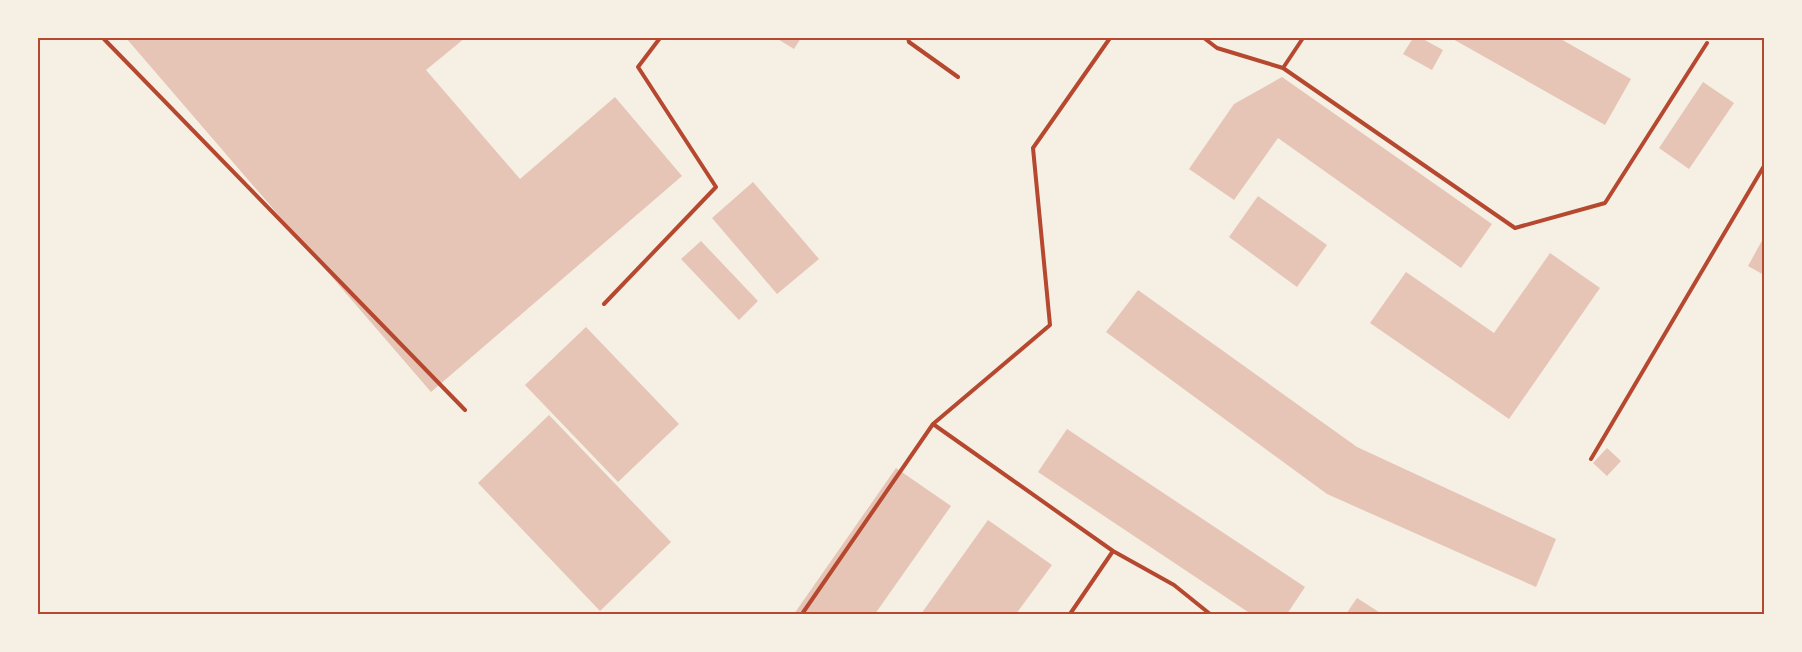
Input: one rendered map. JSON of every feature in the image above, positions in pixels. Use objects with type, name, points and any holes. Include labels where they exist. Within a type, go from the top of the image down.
[{"type":"lane","points":[[103,38],[465,410]]},
{"type":"lane","points":[[604,304],[716,187],[638,67],[660,38]]},
{"type":"lane","points":[[908,38],[909,42],[958,77]]},
{"type":"lane","points":[[802,614],[933,424],[1050,325],[1033,148],[1110,38]]},
{"type":"lane","points":[[1204,38],[1217,48],[1283,68],[1515,228],[1605,203],[1707,43]]},
{"type":"lane","points":[[1283,68],[1303,38]]},
{"type":"lane","points":[[1592,459],[1764,166]]},
{"type":"lane","points":[[933,424],[1113,551],[1174,585],[1210,614]]},
{"type":"lane","points":[[1070,614],[1113,551]]},
{"type":"building","points":[[126,38],[465,38],[426,70],[520,179],[615,97],[682,176],[431,392]]},
{"type":"building","points":[[776,38],[801,38],[794,49]]},
{"type":"building","points":[[1413,38],[1421,38],[1443,50],[1432,70],[1403,54]]},
{"type":"building","points":[[1451,38],[1559,38],[1631,79],[1605,125]]},
{"type":"building","points":[[1282,77],[1492,224],[1461,268],[1278,138],[1234,200],[1189,169],[1234,104]]},
{"type":"building","points":[[1703,82],[1734,103],[1689,169],[1659,148]]},
{"type":"building","points":[[753,182],[819,259],[777,294],[712,218]]},
{"type":"building","points":[[1258,196],[1327,245],[1297,287],[1229,237]]},
{"type":"building","points":[[1764,237],[1764,275],[1748,266]]},
{"type":"building","points":[[701,241],[758,301],[739,320],[681,259]]},
{"type":"building","points":[[1550,253],[1600,288],[1509,419],[1370,323],[1406,272],[1494,333]]},
{"type":"building","points":[[1138,290],[1357,447],[1556,539],[1536,587],[1327,494],[1106,332]]},
{"type":"building","points":[[586,327],[679,424],[618,482],[525,385]]},
{"type":"building","points":[[549,415],[671,542],[600,611],[478,483]]},
{"type":"building","points":[[1067,429],[1305,587],[1287,614],[1251,614],[1038,472]]},
{"type":"building","points":[[1607,448],[1621,461],[1607,476],[1593,463]]},
{"type":"building","points":[[896,468],[951,506],[875,614],[794,614]]},
{"type":"building","points":[[988,520],[1052,565],[1016,614],[921,614]]},
{"type":"building","points":[[1357,598],[1382,614],[1346,614]]}]
